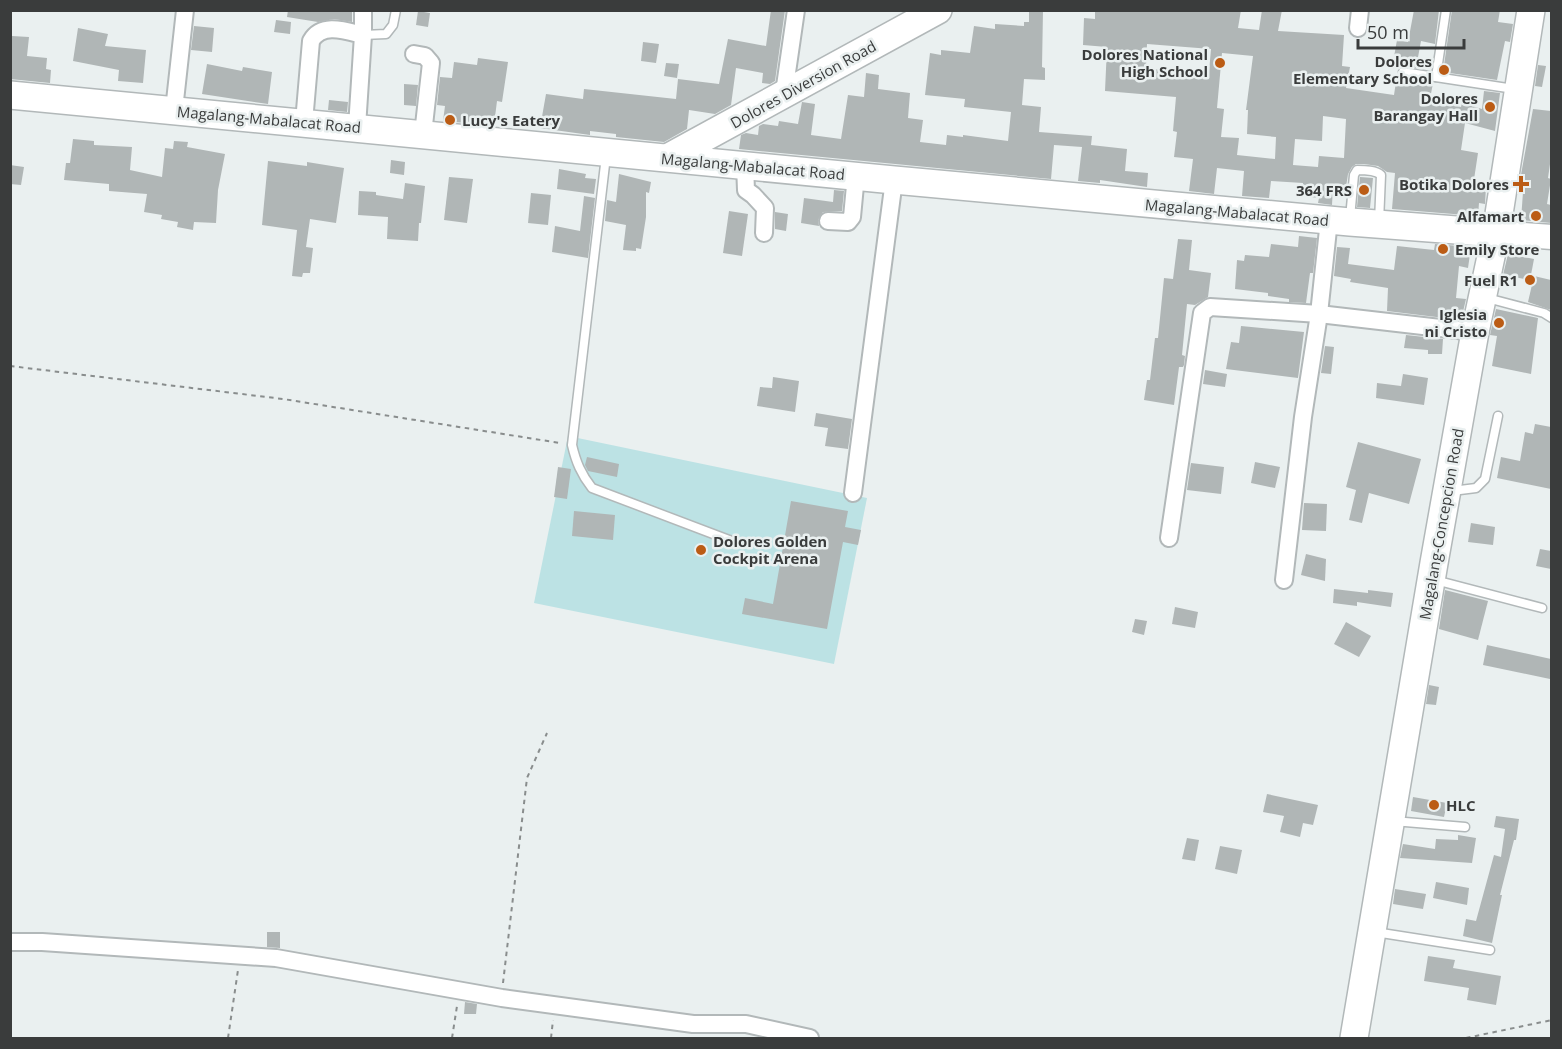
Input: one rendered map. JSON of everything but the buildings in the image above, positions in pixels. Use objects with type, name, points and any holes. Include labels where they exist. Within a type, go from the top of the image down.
[{"type":"main road","name":"Dolores Diversion Road","points":[[669,157],[938,10]]},
{"type":"main road","name":"Magalang-Concepcion Road","points":[[1354,1038],[1431,580],[1475,332],[1496,232],[1531,10]]},
{"type":"main road","name":"Magalang-Mabalacat Road","points":[[10,95],[894,180],[1340,221],[1496,232]]},
{"type":"street","points":[[174,110],[185,10]]},
{"type":"street","points":[[357,127],[363,10]]},
{"type":"street","points":[[784,93],[796,10]]},
{"type":"street","points":[[1358,28],[1360,10]]},
{"type":"street","points":[[304,122],[310,45],[313,37],[322,30],[336,29],[363,35]]},
{"type":"street","points":[[414,54],[425,56],[431,63],[423,134]]},
{"type":"street","points":[[745,165],[746,190],[765,208],[764,233]]},
{"type":"street","points":[[828,220],[848,222],[852,218],[856,176]]},
{"type":"street","points":[[853,493],[894,180]]},
{"type":"street","points":[[1284,580],[1303,417],[1319,314],[1340,221]]},
{"type":"street","points":[[1496,232],[1551,237]]},
{"type":"street","points":[[1169,538],[1202,313],[1210,307],[1319,314],[1475,332]]},
{"type":"street","points":[[10,942],[42,942],[276,958],[502,998],[693,1024],[746,1024],[810,1038]]},
{"type":"lane","points":[[363,35],[386,34],[393,25],[396,10]]},
{"type":"lane","points":[[1436,77],[1446,10]]},
{"type":"lane","points":[[1403,72],[1518,89]]},
{"type":"lane","points":[[607,153],[572,445],[580,472],[592,488],[737,543]]},
{"type":"lane","points":[[1340,221],[1354,175],[1357,170],[1366,170],[1381,175],[1379,224]]},
{"type":"lane","points":[[1482,296],[1544,313],[1551,318]]},
{"type":"lane","points":[[1447,491],[1476,488],[1485,479],[1498,416]]},
{"type":"lane","points":[[1431,580],[1542,608]]},
{"type":"lane","points":[[1389,820],[1465,826]]},
{"type":"lane","points":[[1371,931],[1490,950]]},
{"type":"path","points":[[10,366],[283,399],[572,445]]},
{"type":"path","points":[[502,998],[527,778],[547,733]]},
{"type":"path","points":[[228,1038],[240,956]]},
{"type":"path","points":[[452,1038],[459,991]]},
{"type":"path","points":[[551,1038],[555,1005]]},
{"type":"path","points":[[1466,1038],[1551,1020]]},
{"type":"shaded area","name":"Dolores Golden Cockpit Arena","points":[[568,436],[867,498],[834,664],[534,603]]},
{"type":"place","name":"Dolores National High School","points":[[1220,63]]},
{"type":"place","name":"Dolores Elementary School","points":[[1444,70]]},
{"type":"place","name":"Dolores Barangay Hall","points":[[1490,107]]},
{"type":"place","name":"Lucy's Eatery","points":[[450,120]]},
{"type":"place","name":"Botika Dolores","points":[[1521,184]]},
{"type":"place","name":"364 FRS","points":[[1364,190]]},
{"type":"place","name":"Alfamart","points":[[1536,216]]},
{"type":"place","name":"Emily Store","points":[[1443,249]]},
{"type":"place","name":"Fuel R1","points":[[1530,280]]},
{"type":"place","name":"Iglesia ni Cristo","points":[[1499,323]]},
{"type":"place","name":"Dolores Golden Cockpit Arena","points":[[701,550]]},
{"type":"place","name":"HLC","points":[[1434,805]]}]
